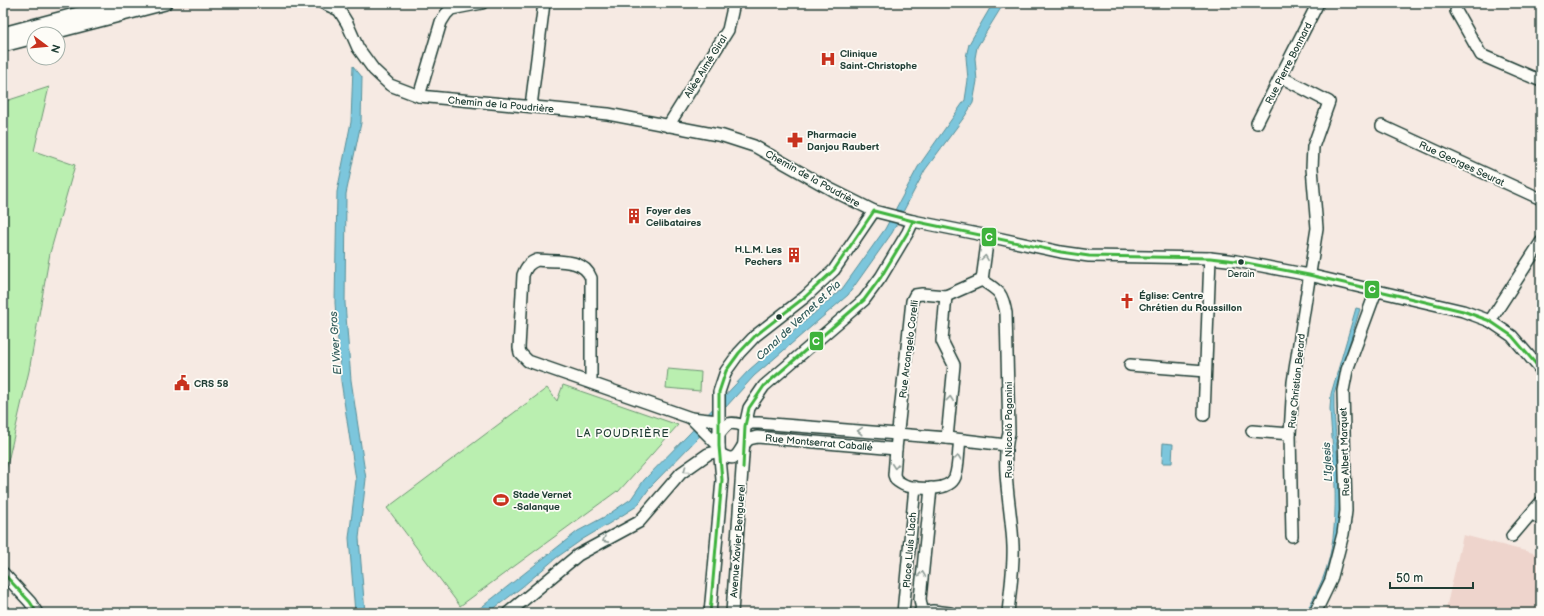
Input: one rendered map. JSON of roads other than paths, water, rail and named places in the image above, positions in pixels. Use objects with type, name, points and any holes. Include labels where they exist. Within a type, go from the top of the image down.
[{"type":"street","points":[[3,34],[82,13],[130,3]]},
{"type":"street","points":[[66,29],[165,3]]},
{"type":"street","name":"Chemin de la Poudrière","points":[[324,3],[338,7],[358,48],[374,70],[390,85],[419,96],[608,114],[723,136],[754,146],[832,190],[885,215],[1061,252],[1089,256],[1210,258],[1236,261],[1309,275],[1462,311],[1490,320],[1512,336],[1541,370]]},
{"type":"street","points":[[419,96],[441,22],[446,14],[451,9],[482,3]]},
{"type":"street","points":[[531,106],[544,3]]},
{"type":"street","name":"Allée Aimé Giral","points":[[668,126],[728,30],[734,3]]},
{"type":"street","name":"Rue Pierre Bonnard","points":[[1257,123],[1318,3]]},
{"type":"street","points":[[1456,11],[1481,55],[1541,81]]},
{"type":"street","points":[[3,45],[26,39]]},
{"type":"street","name":"Rue Christian Berard","points":[[1281,77],[1329,102],[1313,147],[1312,168],[1317,228],[1293,382],[1290,434],[1292,536]]},
{"type":"street","name":"Rue Georges Seurat","points":[[1382,126],[1541,199]]},
{"type":"street","name":"Avenue Xavier Benguerel","points":[[710,613],[722,480],[718,422],[719,392],[726,370],[755,336],[805,297],[834,270],[874,211]]},
{"type":"street","name":"Avenue Xavier Benguerel","points":[[732,613],[745,426],[749,408],[764,386],[864,300],[881,277],[913,221]]},
{"type":"street","points":[[982,280],[988,236]]},
{"type":"street","points":[[1490,320],[1541,242]]},
{"type":"street","points":[[1204,416],[1210,258]]},
{"type":"street","points":[[591,382],[591,278],[588,272],[576,263],[537,260],[531,262],[525,269],[523,275],[519,348],[520,353],[528,361],[691,418],[718,422]]},
{"type":"street","name":"Rue Arcangelo Corelli","points":[[915,487],[905,486],[896,480],[894,475],[912,301],[915,295],[922,294],[946,296],[982,280]]},
{"type":"street","name":"Rue Niccolò Paganini","points":[[982,280],[998,290],[1003,299],[1006,312],[1009,433],[1006,445],[1006,461],[1014,547],[1007,613]]},
{"type":"street","name":"Rue Albert Marquet","points":[[1315,613],[1331,580],[1343,534],[1346,511],[1343,391],[1347,370],[1376,291]]},
{"type":"street","points":[[946,296],[942,341],[954,365],[946,438]]},
{"type":"street","points":[[1130,365],[1205,371]]},
{"type":"street","points":[[691,418],[719,446],[728,458],[733,458],[738,455],[744,445]]},
{"type":"street","points":[[508,613],[578,555],[640,522],[680,473],[719,446],[726,425],[733,423],[745,426]]},
{"type":"street","name":"Rue Montserrat Caballé","points":[[745,426],[751,423],[758,423],[946,438],[1006,445]]},
{"type":"street","points":[[1252,431],[1290,434]]},
{"type":"street","name":"Rue Montserrat Caballé","points":[[744,445],[748,440],[757,437],[896,449]]},
{"type":"street","points":[[915,487],[936,488],[945,486],[952,482],[955,476],[960,440]]},
{"type":"street","name":"Place Lluís Llach","points":[[903,613],[915,487]]},
{"type":"street","name":"Place Lluís Llach","points":[[922,612],[920,599],[931,488]]},
{"type":"street","points":[[1512,536],[1539,510]]},
{"type":"street","points":[[3,573],[30,602],[37,613]]},
{"type":"street","points":[[922,612],[950,613]]},
{"type":"water","points":[[993,3],[1004,3],[977,47],[975,58],[977,81],[973,103],[925,170],[892,233],[848,295],[754,376],[696,440],[651,486],[637,506],[583,539],[556,558],[488,613],[474,613],[578,531],[606,516],[631,499],[644,480],[749,370],[842,289],[885,229],[918,167],[965,100],[968,80],[966,57],[969,44]]},
{"type":"water","points":[[353,66],[362,77],[361,123],[346,194],[345,303],[351,380],[366,479],[359,538],[365,613],[355,613],[349,538],[356,480],[341,381],[335,303],[337,192],[351,122]]},
{"type":"water","points":[[1356,308],[1360,309],[1334,394],[1339,494],[1337,537],[1333,557],[1325,582],[1309,613],[1305,613],[1323,578],[1329,559],[1333,538],[1335,494],[1330,409],[1331,394]]},
{"type":"water","points":[[1163,443],[1173,444],[1172,463],[1162,463]]},
{"type":"waterway","name":"L'Iglesis","points":[[1446,5],[1450,3]]},
{"type":"place","name":"Clinique Saint-Christophe","points":[[828,59]]},
{"type":"place","name":"Pharmacie Danjou Raubert","points":[[795,140]]},
{"type":"place","name":"Foyer des Celibataires","points":[[634,216]]},
{"type":"place","name":"H.L.M. Les Pechers","points":[[794,255]]},
{"type":"place","name":"Derain","points":[[1241,262]]},
{"type":"place","name":"Église: Centre Chrétien du Roussillon","points":[[1127,301]]},
{"type":"place","name":"CRS 58","points":[[182,383]]},
{"type":"place","name":"Stade Vernet -Salanque","points":[[501,500]]},
{"type":"district","name":"LA POUDRIÈRE","points":[[623,433]]},
{"type":"water label","name":"Canal de Vernet et Pia","points":[[798,320]]},
{"type":"water label","name":"El Viver Gros","points":[[335,343]]}]
